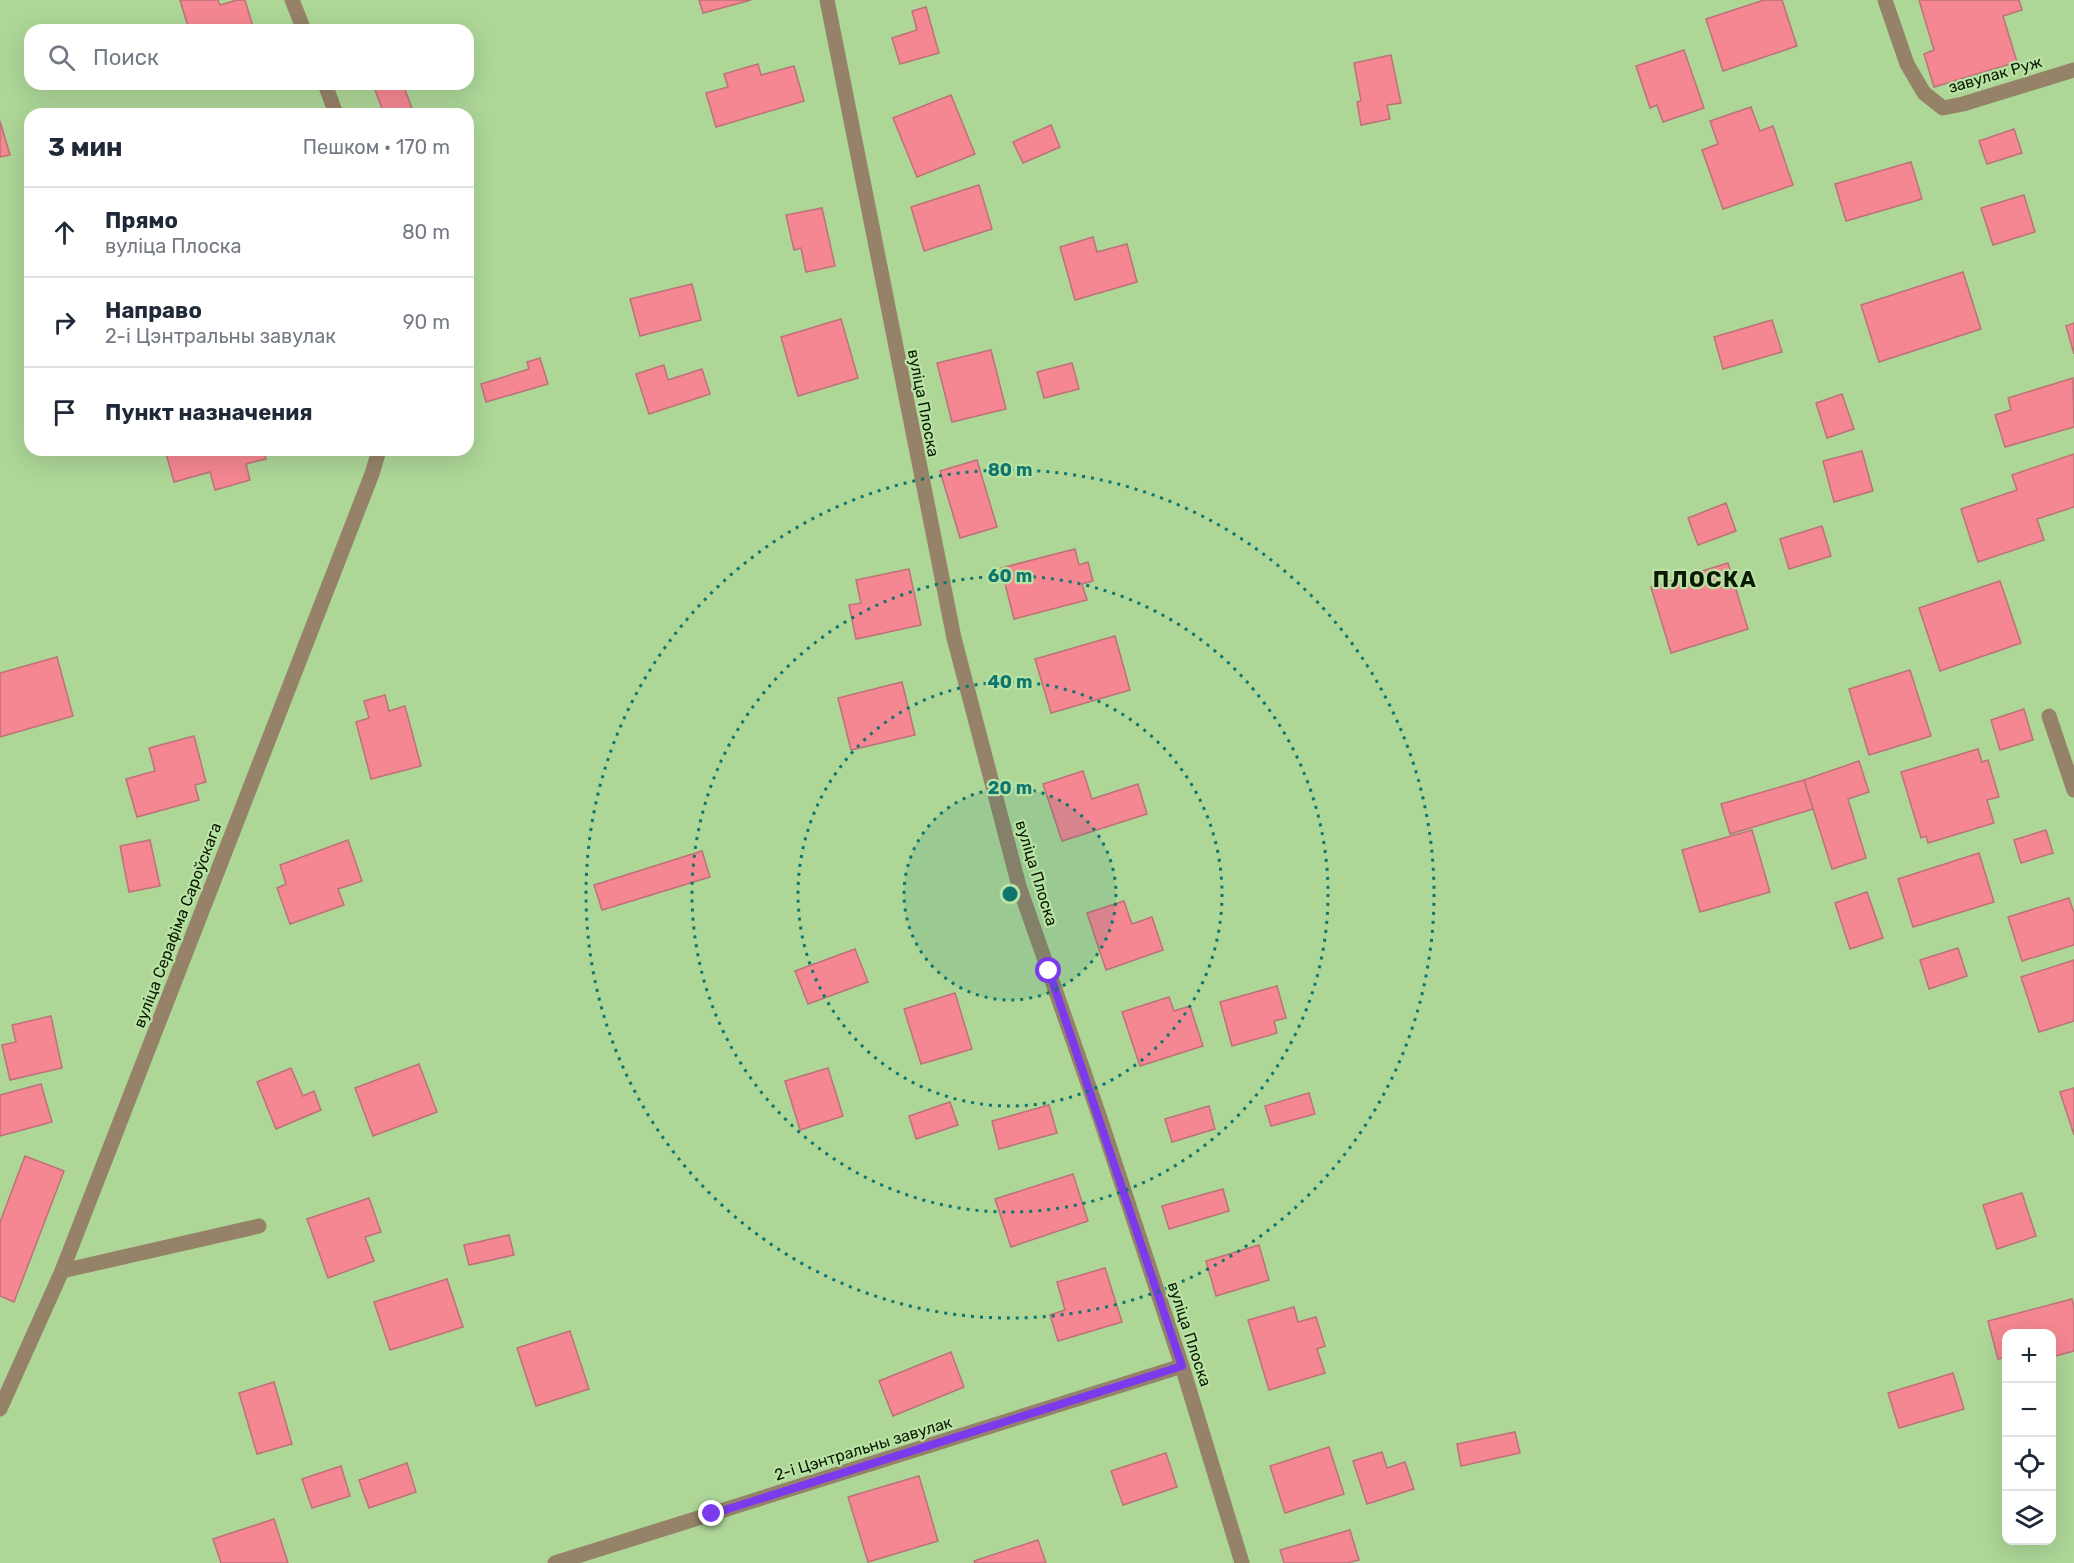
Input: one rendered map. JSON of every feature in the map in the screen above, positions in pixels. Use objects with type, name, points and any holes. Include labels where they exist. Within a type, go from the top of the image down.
[{"type":"street","points":[[292,0],[302,24]]},
{"type":"street","name":"вуліца Плоска","points":[[827,0],[954,638],[1019,886],[1096,1107],[1182,1366],[1242,1563]]},
{"type":"street","name":"завулак Руж","points":[[1885,0],[1907,64],[1924,93],[1943,108],[2074,70]]},
{"type":"street","points":[[327,90],[334,108]]},
{"type":"street","name":"вуліца Серафіма Сароўскага","points":[[0,1409],[62,1271],[377,456]]},
{"type":"street","points":[[2049,716],[2074,790]]},
{"type":"street","points":[[62,1271],[259,1226]]},
{"type":"street","name":"2-і Цэнтральны завулак","points":[[555,1563],[1182,1366]]},
{"type":"building","points":[[180,0],[218,0],[220,5],[245,0],[252,24],[187,24]]},
{"type":"building","points":[[699,0],[751,0],[703,13]]},
{"type":"building","points":[[1764,0],[1782,0],[1797,46],[1723,71],[1706,19]]},
{"type":"building","points":[[1919,0],[2019,0],[2022,10],[2003,16],[2017,62],[1934,87],[1924,54],[1934,50]]},
{"type":"building","points":[[926,7],[939,53],[900,64],[892,38],[917,30],[912,11]]},
{"type":"building","points":[[1684,50],[1704,108],[1663,122],[1657,105],[1650,108],[1636,66]]},
{"type":"building","points":[[1391,55],[1401,103],[1387,105],[1390,119],[1361,125],[1357,102],[1361,101],[1354,63]]},
{"type":"building","points":[[758,64],[761,75],[794,66],[804,101],[716,127],[706,93],[728,87],[724,74]]},
{"type":"building","points":[[375,90],[405,90],[412,108],[382,108]]},
{"type":"building","points":[[951,95],[975,154],[917,177],[893,118]]},
{"type":"building","points":[[1751,107],[1760,131],[1773,126],[1793,185],[1723,209],[1702,150],[1718,144],[1710,121]]},
{"type":"building","points":[[0,121],[10,155],[0,157]]},
{"type":"building","points":[[1051,125],[1060,147],[1023,163],[1013,142]]},
{"type":"building","points":[[2014,129],[2022,153],[1987,164],[1979,141]]},
{"type":"building","points":[[1911,162],[1922,199],[1846,221],[1835,184]]},
{"type":"building","points":[[979,185],[992,229],[924,251],[911,207]]},
{"type":"building","points":[[2024,195],[2035,232],[1993,245],[1981,208]]},
{"type":"building","points":[[822,208],[835,266],[806,272],[801,248],[794,250],[786,215]]},
{"type":"building","points":[[1093,237],[1097,252],[1127,244],[1137,282],[1075,300],[1060,247]]},
{"type":"building","points":[[1963,272],[1981,329],[1879,362],[1861,305]]},
{"type":"building","points":[[692,284],[701,320],[640,336],[630,299]]},
{"type":"building","points":[[841,319],[858,378],[798,396],[781,337]]},
{"type":"building","points":[[1772,320],[1782,352],[1723,369],[1714,337]]},
{"type":"building","points":[[2074,323],[2074,354],[2066,326]]},
{"type":"building","points":[[991,350],[1006,409],[952,422],[937,363]]},
{"type":"building","points":[[540,358],[548,384],[486,402],[481,384],[529,369],[527,362]]},
{"type":"building","points":[[1072,363],[1079,389],[1044,398],[1037,372]]},
{"type":"building","points":[[664,365],[668,380],[702,369],[710,394],[649,414],[636,374]]},
{"type":"building","points":[[2073,378],[2074,427],[2005,447],[1995,415],[2011,410],[2008,398]]},
{"type":"building","points":[[1842,394],[1854,429],[1827,438],[1816,403]]},
{"type":"building","points":[[1862,451],[1873,491],[1834,502],[1823,461]]},
{"type":"building","points":[[2074,454],[2074,507],[2037,519],[2044,540],[1978,562],[1961,509],[2017,490],[2012,475]]},
{"type":"building","points":[[167,456],[265,456],[266,459],[246,464],[250,480],[215,490],[210,472],[174,482]]},
{"type":"building","points":[[977,460],[997,527],[960,538],[940,471]]},
{"type":"building","points":[[1726,503],[1736,531],[1698,545],[1688,518]]},
{"type":"building","points":[[1822,526],[1831,556],[1789,569],[1780,539]]},
{"type":"building","points":[[1075,549],[1079,565],[1088,562],[1093,581],[1082,584],[1087,600],[1014,619],[1001,568]]},
{"type":"building","points":[[1728,563],[1748,629],[1671,653],[1651,587]]},
{"type":"building","points":[[909,569],[921,625],[856,639],[849,605],[861,603],[856,580]]},
{"type":"building","points":[[2000,581],[2021,643],[1940,671],[1919,608]]},
{"type":"building","points":[[1115,636],[1130,690],[1051,713],[1035,659]]},
{"type":"building","points":[[57,657],[73,716],[0,737],[0,673]]},
{"type":"building","points":[[1910,670],[1931,736],[1869,755],[1849,689]]},
{"type":"building","points":[[902,682],[915,735],[851,750],[838,698]]},
{"type":"building","points":[[385,695],[389,711],[405,706],[421,766],[371,779],[356,722],[369,718],[364,701]]},
{"type":"building","points":[[2024,709],[2033,740],[2000,750],[1991,720]]},
{"type":"building","points":[[194,736],[206,782],[195,785],[199,800],[137,817],[126,779],[155,771],[149,748]]},
{"type":"building","points":[[1978,749],[1982,762],[1988,760],[1999,797],[1987,800],[1994,823],[1928,843],[1926,836],[1921,838],[1901,772]]},
{"type":"building","points":[[1859,761],[1869,792],[1848,799],[1866,858],[1832,869],[1804,780]]},
{"type":"building","points":[[1083,771],[1092,799],[1138,784],[1147,814],[1062,841],[1043,784]]},
{"type":"building","points":[[1804,780],[1813,809],[1730,834],[1721,804]]},
{"type":"building","points":[[1752,830],[1770,892],[1700,912],[1682,850]]},
{"type":"building","points":[[2046,830],[2053,853],[2021,863],[2014,840]]},
{"type":"building","points":[[150,840],[160,886],[129,892],[120,846]]},
{"type":"building","points":[[348,840],[362,881],[338,889],[344,905],[290,924],[277,888],[286,884],[280,865]]},
{"type":"building","points":[[702,851],[710,877],[602,910],[594,885]]},
{"type":"building","points":[[1979,853],[1994,902],[1913,927],[1898,879]]},
{"type":"building","points":[[1867,892],[1883,938],[1850,949],[1835,903]]},
{"type":"building","points":[[2069,898],[2074,913],[2074,945],[2022,961],[2008,917]]},
{"type":"building","points":[[1124,901],[1132,924],[1152,917],[1163,950],[1106,970],[1087,913]]},
{"type":"building","points":[[1958,948],[1967,976],[1929,989],[1920,960]]},
{"type":"building","points":[[855,949],[868,982],[808,1004],[795,971]]},
{"type":"building","points":[[2074,960],[2074,1021],[2039,1032],[2021,977]]},
{"type":"building","points":[[1277,986],[1286,1018],[1274,1021],[1277,1033],[1232,1046],[1220,1002]]},
{"type":"building","points":[[955,993],[972,1049],[921,1064],[904,1009]]},
{"type":"building","points":[[1169,997],[1174,1011],[1190,1006],[1203,1046],[1140,1066],[1122,1012]]},
{"type":"building","points":[[51,1016],[62,1068],[10,1080],[2,1045],[16,1042],[12,1025]]},
{"type":"building","points":[[419,1064],[437,1112],[373,1136],[355,1088]]},
{"type":"building","points":[[291,1068],[303,1096],[314,1091],[321,1110],[276,1129],[257,1082]]},
{"type":"building","points":[[828,1068],[843,1116],[800,1130],[785,1081]]},
{"type":"building","points":[[41,1084],[52,1122],[0,1136],[0,1095]]},
{"type":"building","points":[[2074,1088],[2074,1135],[2060,1092]]},
{"type":"building","points":[[1309,1093],[1315,1114],[1271,1126],[1265,1106]]},
{"type":"building","points":[[950,1102],[958,1125],[916,1139],[909,1116]]},
{"type":"building","points":[[1049,1105],[1057,1133],[999,1149],[992,1121]]},
{"type":"building","points":[[1209,1106],[1215,1129],[1172,1142],[1165,1119]]},
{"type":"building","points":[[25,1156],[64,1171],[14,1302],[0,1296],[0,1222]]},
{"type":"building","points":[[1073,1174],[1088,1221],[1011,1247],[995,1199]]},
{"type":"building","points":[[1223,1189],[1229,1211],[1169,1229],[1162,1206]]},
{"type":"building","points":[[2022,1193],[2036,1236],[1997,1249],[1983,1205]]},
{"type":"building","points":[[369,1198],[381,1232],[365,1237],[374,1261],[328,1278],[307,1219]]},
{"type":"building","points":[[509,1235],[514,1255],[469,1265],[464,1245]]},
{"type":"building","points":[[1259,1245],[1269,1280],[1216,1296],[1206,1261]]},
{"type":"building","points":[[1105,1268],[1122,1322],[1058,1341],[1050,1315],[1065,1310],[1057,1282]]},
{"type":"building","points":[[447,1279],[463,1327],[390,1350],[374,1302]]},
{"type":"building","points":[[2072,1299],[2074,1351],[2056,1356],[2056,1329],[2002,1329],[2002,1358],[1998,1359],[1988,1321]]},
{"type":"building","points":[[1294,1307],[1298,1322],[1316,1317],[1325,1346],[1317,1349],[1325,1373],[1269,1390],[1248,1320]]},
{"type":"building","points":[[570,1331],[589,1389],[536,1406],[517,1348]]},
{"type":"building","points":[[951,1352],[964,1387],[893,1416],[879,1381]]},
{"type":"building","points":[[1953,1373],[1964,1409],[1899,1428],[1888,1393]]},
{"type":"building","points":[[274,1382],[292,1444],[257,1454],[239,1393]]},
{"type":"building","points":[[1515,1432],[1520,1453],[1461,1466],[1457,1444]]},
{"type":"building","points":[[1329,1447],[1344,1494],[1285,1513],[1270,1466]]},
{"type":"building","points":[[1382,1452],[1387,1468],[1405,1462],[1414,1489],[1367,1504],[1353,1461]]},
{"type":"building","points":[[1166,1453],[1177,1487],[1123,1505],[1111,1471]]},
{"type":"building","points":[[407,1463],[416,1492],[369,1508],[359,1480]]},
{"type":"building","points":[[341,1466],[350,1496],[312,1508],[302,1479]]},
{"type":"building","points":[[919,1476],[938,1541],[868,1562],[848,1497]]},
{"type":"building","points":[[274,1519],[288,1563],[221,1563],[213,1539]]},
{"type":"building","points":[[1350,1530],[1359,1560],[1347,1563],[1284,1563],[1280,1550]]},
{"type":"building","points":[[1038,1540],[1046,1563],[975,1563],[974,1561]]},
{"type":"district","name":"ПЛОСКА","points":[[1705,579]]},
{"type":"route","points":[[712,1514],[1182,1366],[1049,971]]}]
